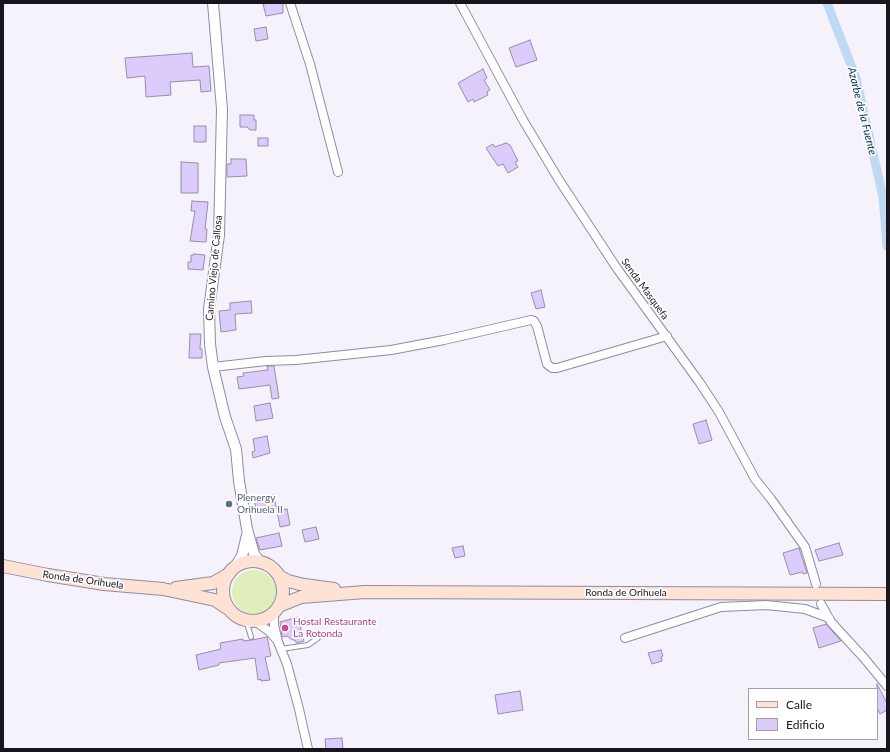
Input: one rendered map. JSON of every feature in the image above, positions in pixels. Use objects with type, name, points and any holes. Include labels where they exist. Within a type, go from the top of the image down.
[{"type":"main road","name":"Ronda de Orihuela","points":[[163,589],[213,583],[242,563],[259,561],[273,569],[279,576],[288,581],[304,585],[365,592]]},
{"type":"main road","name":"Ronda de Orihuela","points":[[3,566],[48,576],[104,584],[163,589],[215,600],[237,616],[251,620],[262,619],[276,609],[301,597],[365,592],[887,594]]},
{"type":"main road","points":[[230,610],[224,592],[225,583],[232,571]]},
{"type":"main road","points":[[276,609],[282,599],[283,591],[279,576]]},
{"type":"street","name":"Camino Viejo de Callosa","points":[[213,3],[222,109],[219,235],[209,309],[209,326],[213,367],[225,417],[236,449],[239,481],[247,530]]},
{"type":"street","points":[[290,3],[310,64],[338,172]]},
{"type":"street","name":"Senda Masquefa","points":[[460,3],[523,120],[559,180],[616,266],[667,336],[719,412],[755,479],[805,547],[816,584]]},
{"type":"street","points":[[213,367],[391,350],[444,340],[530,320],[534,321],[537,326],[547,364],[552,368],[557,368],[667,336]]},
{"type":"street","points":[[247,530],[254,554],[259,561]]},
{"type":"street","points":[[232,571],[242,556],[246,544],[247,530]]},
{"type":"street","points":[[821,604],[831,622],[887,686]]},
{"type":"street","points":[[625,638],[721,607],[766,605],[806,609],[829,618]]},
{"type":"street","points":[[276,609],[274,625],[298,703],[308,749]]},
{"type":"street","points":[[251,620],[270,632],[280,645]]},
{"type":"lane","points":[[251,620],[251,638]]},
{"type":"lane","points":[[280,645],[308,645],[318,638]]},
{"type":"green space","points":[[254,570],[266,574],[272,580],[276,592],[272,604],[266,610],[254,614],[242,610],[236,604],[232,592],[236,580],[242,574]]},
{"type":"building","points":[[283,3],[283,13],[266,16],[263,4]]},
{"type":"building","points":[[266,27],[268,39],[256,41],[254,29]]},
{"type":"building","points":[[530,40],[537,60],[516,67],[509,48]]},
{"type":"building","points":[[192,53],[193,67],[209,66],[211,91],[201,92],[200,80],[170,82],[171,95],[146,97],[145,76],[127,78],[125,58]]},
{"type":"building","points":[[483,69],[487,78],[484,80],[490,90],[487,92],[488,95],[474,102],[473,99],[468,102],[458,83]]},
{"type":"building","points":[[240,115],[254,115],[254,120],[256,120],[256,130],[250,130],[247,127],[240,127]]},
{"type":"building","points":[[194,126],[206,126],[206,142],[194,142]]},
{"type":"building","points":[[258,138],[268,138],[268,146],[258,146]]},
{"type":"building","points":[[506,143],[510,145],[518,161],[515,162],[518,167],[508,173],[503,164],[498,166],[486,148],[493,144],[495,147]]},
{"type":"building","points":[[231,159],[246,159],[247,176],[227,177],[227,164],[231,164]]},
{"type":"building","points":[[181,162],[198,163],[198,193],[181,193]]},
{"type":"building","points":[[192,201],[208,202],[205,229],[207,229],[206,242],[190,241],[195,211],[191,211]]},
{"type":"building","points":[[191,255],[205,255],[203,270],[188,269],[188,262],[191,262]]},
{"type":"building","points":[[541,290],[545,307],[536,309],[531,293]]},
{"type":"building","points":[[251,301],[252,313],[235,314],[236,330],[221,332],[219,311],[230,310],[230,303]]},
{"type":"building","points":[[190,334],[201,334],[200,349],[202,349],[202,358],[189,358]]},
{"type":"building","points":[[267,366],[274,366],[279,398],[272,399],[270,385],[239,389],[237,377],[244,376],[243,373],[268,370]]},
{"type":"building","points":[[270,403],[273,418],[256,421],[254,406]]},
{"type":"building","points":[[706,420],[712,440],[699,444],[693,424]]},
{"type":"building","points":[[267,436],[270,453],[253,458],[252,452],[255,451],[253,439]]},
{"type":"building","points":[[273,495],[277,509],[257,514],[254,499]]},
{"type":"building","points":[[287,509],[290,525],[280,527],[277,511]]},
{"type":"building","points":[[316,527],[319,539],[305,542],[302,530]]},
{"type":"building","points":[[279,533],[282,546],[260,550],[256,538]]},
{"type":"building","points":[[839,543],[843,555],[819,561],[815,550]]},
{"type":"building","points":[[463,546],[465,556],[455,558],[452,548]]},
{"type":"building","points":[[799,548],[807,573],[803,574],[802,572],[790,575],[783,553]]},
{"type":"building","points":[[298,617],[304,641],[296,643],[296,641],[287,636],[282,637],[280,622]]},
{"type":"building","points":[[826,624],[841,641],[819,648],[813,628]]},
{"type":"building","points":[[267,637],[271,656],[265,657],[270,680],[258,680],[255,658],[219,663],[219,665],[199,670],[196,655],[221,649],[220,643]]},
{"type":"building","points":[[661,650],[663,656],[661,657],[662,661],[652,664],[648,653]]},
{"type":"building","points":[[877,684],[887,703],[887,710],[880,714],[878,709]]},
{"type":"building","points":[[520,691],[523,710],[498,714],[495,695]]},
{"type":"building","points":[[342,738],[343,749],[326,749],[325,739]]},
{"type":"waterway","name":"Azarbe de la Fuente","points":[[827,3],[856,78],[883,197],[887,246]]},
{"type":"place","name":"Plenergy Orihuela II","points":[[229,504]]},
{"type":"place","name":"Hostal Restaurante La Rotonda","points":[[285,628]]}]
